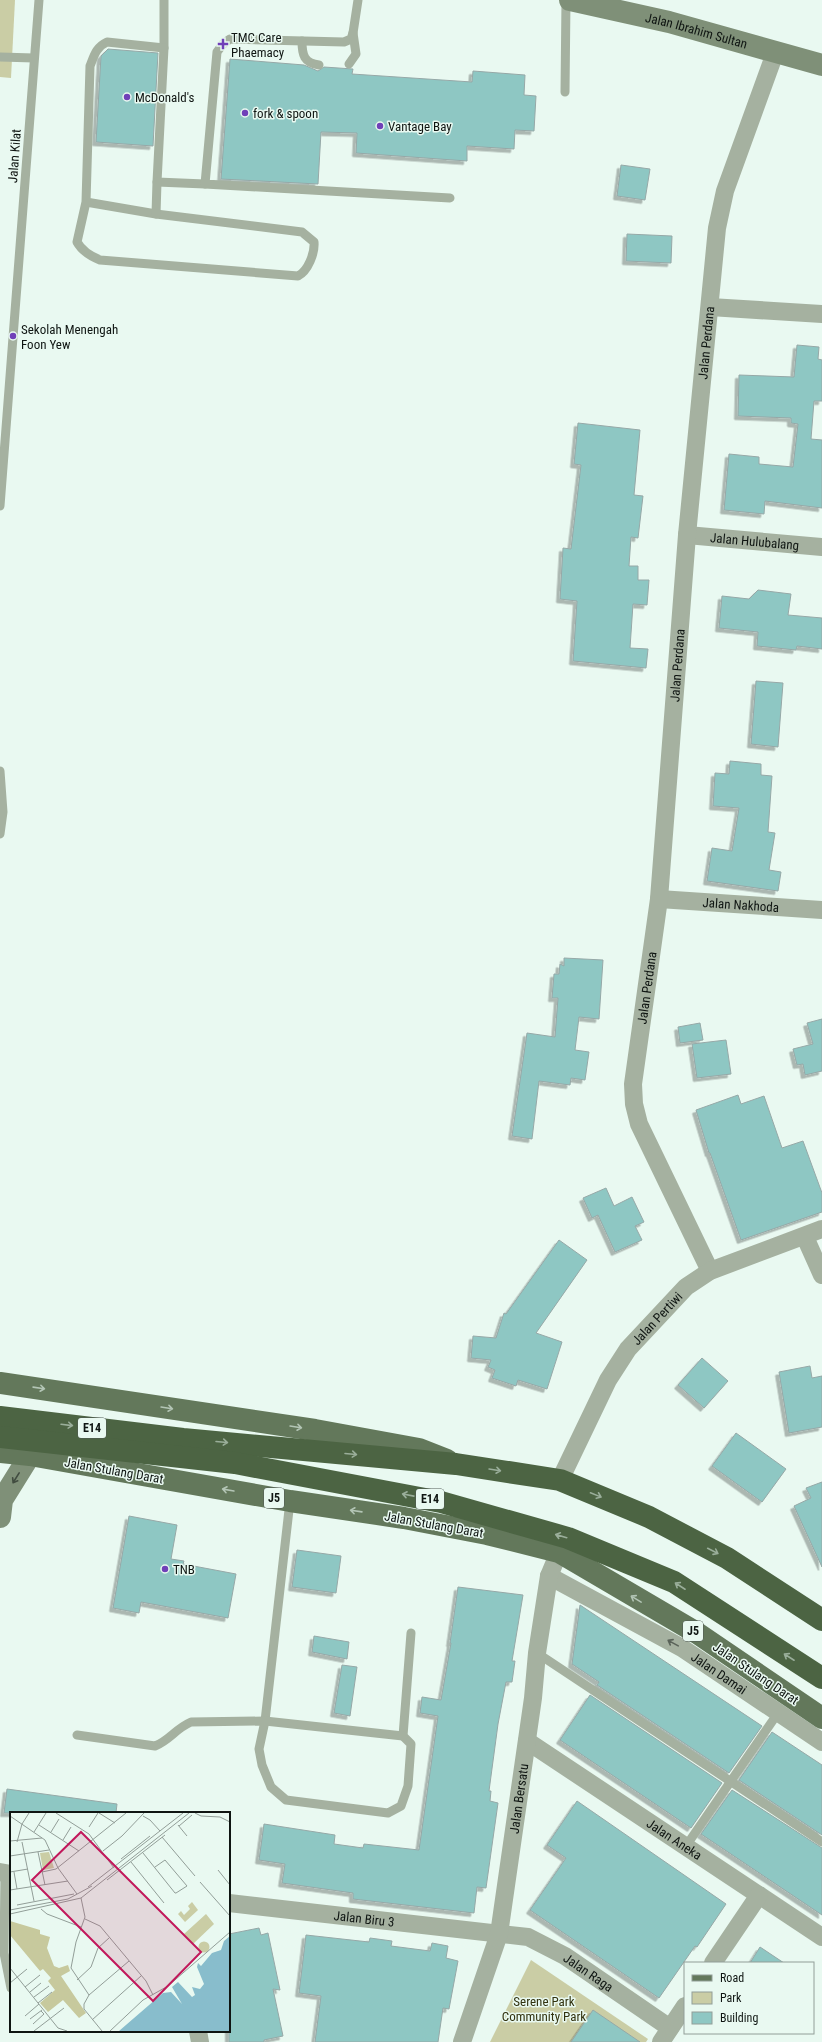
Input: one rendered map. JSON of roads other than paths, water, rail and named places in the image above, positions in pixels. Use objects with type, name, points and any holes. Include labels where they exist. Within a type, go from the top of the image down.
[{"type":"highway","name":"E14","points":[[0,1417],[183,1439],[456,1464],[560,1480],[649,1517],[727,1558],[822,1620]]},
{"type":"highway","name":"E14","points":[[0,1437],[235,1463],[441,1502],[568,1538],[674,1582],[822,1678]]},
{"type":"main road","points":[[0,1383],[322,1432],[419,1449],[456,1464]]},
{"type":"main road","name":"Jalan Stulang Darat","points":[[0,1452],[30,1455],[290,1501],[404,1518],[487,1534],[559,1552],[697,1633],[822,1718]]},
{"type":"street","name":"Jalan Ibrahim Sultan","points":[[570,0],[719,35],[775,53],[822,65]]},
{"type":"street","name":"Jalan Perdana","points":[[710,1271],[639,1124],[634,1104],[633,1084],[659,899],[687,535],[717,228],[725,191],[775,53]]},
{"type":"street","points":[[710,307],[822,314]]},
{"type":"street","name":"Jalan Hulubalang","points":[[687,535],[822,547]]},
{"type":"street","name":"Jalan Nakhoda","points":[[659,899],[822,910]]},
{"type":"street","name":"Jalan Pertiwi","points":[[560,1480],[608,1380],[628,1349],[686,1287],[710,1271],[805,1237],[822,1229]]},
{"type":"street","points":[[805,1237],[822,1275]]},
{"type":"street","points":[[1,1505],[30,1455]]},
{"type":"street","name":"Jalan Bersatu","points":[[462,2042],[499,1934],[527,1741],[537,1653],[549,1576],[559,1552]]},
{"type":"street","name":"Jalan Damai","points":[[549,1576],[682,1648],[822,1742]]},
{"type":"street","name":"Jalan Aneka","points":[[527,1741],[822,1937]]},
{"type":"street","points":[[714,1962],[759,1895]]},
{"type":"street","name":"Jalan Biru 3","points":[[230,1903],[499,1934]]},
{"type":"street","name":"Jalan Raga","points":[[499,1934],[528,1937],[565,1956],[666,2035]]},
{"type":"street","points":[[666,2035],[684,2008]]},
{"type":"street","points":[[198,2032],[200,2042]]},
{"type":"lane","name":"Jalan Kilat","points":[[0,506],[4,392],[39,0]]},
{"type":"lane","points":[[156,214],[164,48],[164,0]]},
{"type":"lane","points":[[350,64],[356,54],[354,33],[358,0]]},
{"type":"lane","points":[[565,92],[566,0]]},
{"type":"lane","points":[[206,184],[217,52],[223,44],[230,39],[344,42],[351,39],[354,33]]},
{"type":"lane","points":[[302,40],[302,54],[304,58],[309,62],[319,65]]},
{"type":"lane","points":[[86,202],[156,214],[302,232],[314,242],[315,248],[305,272],[298,276],[100,260],[89,255],[80,248],[77,242],[86,202],[90,66],[94,54],[100,46],[106,42],[164,48]]},
{"type":"lane","points":[[0,57],[34,58]]},
{"type":"lane","points":[[158,182],[450,198]]},
{"type":"lane","points":[[0,771],[3,812],[0,834]]},
{"type":"lane","points":[[77,1735],[155,1746],[166,1742],[180,1727],[190,1722],[265,1720],[403,1736],[411,1744],[408,1786],[401,1806],[388,1813],[286,1800],[271,1787],[262,1765],[259,1749],[265,1720],[290,1501]]},
{"type":"lane","points":[[403,1736],[410,1633]]},
{"type":"lane","points":[[537,1653],[822,1842]]},
{"type":"lane","points":[[686,1846],[778,1713]]},
{"type":"lane","points":[[5,1873],[2,1953],[10,1984]]},
{"type":"place","name":"TMC Care Phaemacy","points":[[223,44]]},
{"type":"place","name":"McDonald's","points":[[127,97]]},
{"type":"place","name":"fork & spoon","points":[[245,113]]},
{"type":"place","name":"Vantage Bay","points":[[380,126]]},
{"type":"place","name":"Sekolah Menengah Foon Yew","points":[[13,336]]},
{"type":"place","name":"TNB","points":[[165,1569]]},
{"type":"park label","name":"Serene Park Community Park","points":[[544,2008]]}]
